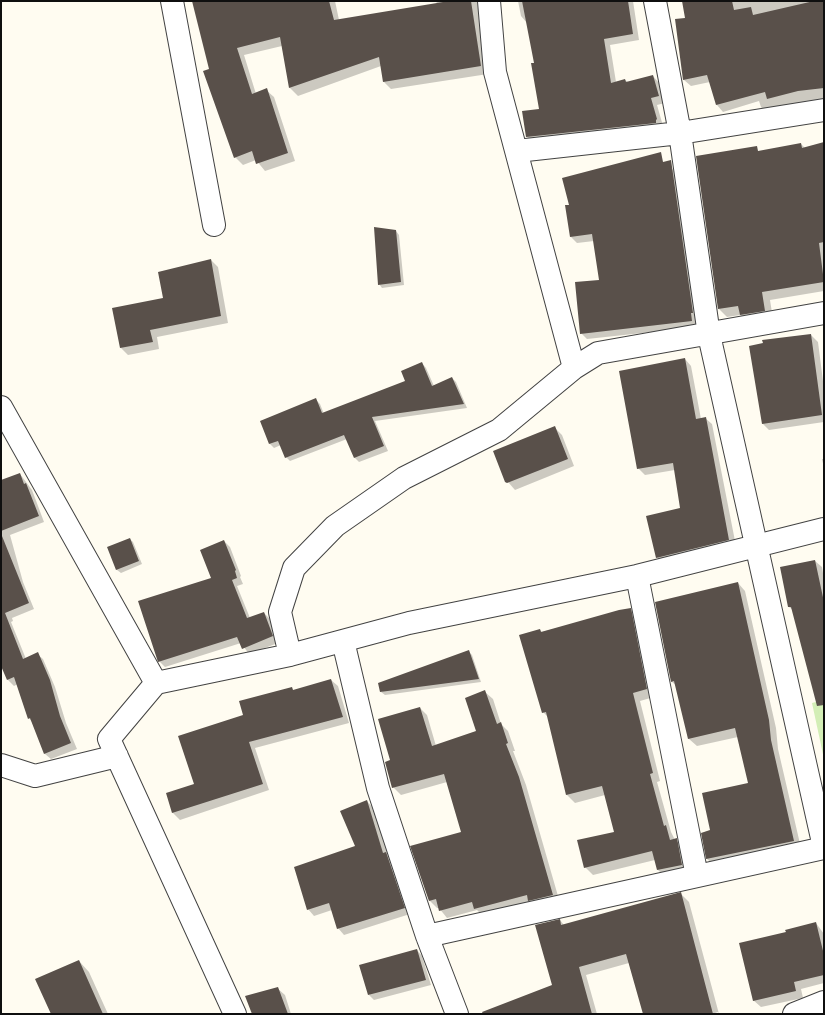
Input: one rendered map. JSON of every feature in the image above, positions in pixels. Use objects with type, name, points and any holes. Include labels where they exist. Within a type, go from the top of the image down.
[{"type":"street","points":[[172,1],[214,225]]},
{"type":"street","points":[[489,1],[495,72],[574,368]]},
{"type":"street","points":[[427,936],[824,848],[709,335],[680,134],[655,1]]},
{"type":"street","points":[[517,151],[680,134],[824,110]]},
{"type":"street","points":[[290,655],[280,612],[294,568],[335,526],[404,478],[499,430],[574,368],[598,353],[709,335],[824,313]]},
{"type":"street","points":[[1,407],[156,683]]},
{"type":"street","points":[[235,1014],[109,739],[156,683],[290,655],[409,623],[637,576],[824,529]]},
{"type":"street","points":[[637,576],[696,876]]},
{"type":"street","points":[[343,641],[378,788],[427,936],[457,1014]]},
{"type":"street","points":[[1,765],[35,776],[117,756]]},
{"type":"street","points":[[794,1014],[824,1002]]},
{"type":"green space","points":[[824,700],[824,759],[812,703]]},
{"type":"building","points":[[192,1],[329,1],[334,20],[449,1],[471,1],[481,66],[383,82],[379,57],[289,88],[280,37],[237,48],[252,94],[267,88],[288,153],[256,164],[252,151],[234,158],[203,71],[209,69]]},
{"type":"building","points":[[522,1],[628,1],[633,34],[604,39],[611,83],[625,79],[626,82],[653,75],[659,96],[651,98],[657,119],[656,123],[526,137],[522,111],[539,109],[531,63],[534,63]]},
{"type":"building","points":[[682,1],[732,1],[734,10],[751,7],[753,15],[814,1],[824,1],[824,88],[798,91],[767,99],[765,92],[716,105],[707,75],[683,80],[675,19],[685,18]]},
{"type":"building","points":[[824,142],[824,242],[819,243],[824,282],[762,292],[765,311],[740,315],[738,306],[718,309],[696,156],[757,146],[758,151],[801,143],[802,148]]},
{"type":"building","points":[[661,152],[663,162],[671,160],[693,313],[691,313],[692,321],[580,334],[575,282],[599,280],[592,234],[570,237],[565,205],[569,205],[562,178]]},
{"type":"building","points":[[374,227],[396,230],[401,282],[378,285]]},
{"type":"building","points":[[211,259],[221,316],[150,330],[153,342],[120,348],[112,308],[163,298],[158,272]]},
{"type":"building","points":[[811,334],[822,415],[762,424],[749,346],[763,343],[762,340]]},
{"type":"building","points":[[685,358],[696,419],[706,417],[729,540],[656,558],[646,516],[680,508],[673,463],[637,469],[619,371]]},
{"type":"building","points":[[422,362],[432,386],[452,377],[464,404],[372,417],[384,446],[354,458],[344,435],[285,458],[278,441],[269,444],[260,421],[316,398],[322,413],[405,381],[401,371]]},
{"type":"building","points":[[555,426],[568,459],[507,483],[505,482],[493,451]]},
{"type":"building","points":[[20,473],[24,484],[26,483],[39,516],[1,531],[1,480]]},
{"type":"building","points":[[2,536],[29,603],[5,613],[23,659],[38,652],[50,680],[60,716],[71,743],[44,754],[30,718],[28,719],[14,677],[7,680],[1,666]]},
{"type":"building","points":[[130,538],[139,561],[116,570],[107,547]]},
{"type":"building","points":[[224,540],[236,570],[237,578],[232,580],[247,618],[264,612],[273,636],[242,649],[237,637],[158,662],[138,601],[211,578],[200,550]]},
{"type":"building","points":[[815,560],[824,602],[824,705],[817,706],[791,607],[788,607],[780,567]]},
{"type":"building","points":[[738,582],[794,841],[706,859],[701,833],[710,830],[702,793],[748,783],[735,728],[688,739],[674,681],[671,682],[655,602]]},
{"type":"building","points":[[631,608],[647,689],[633,693],[653,773],[650,774],[664,826],[666,825],[670,840],[677,838],[682,865],[657,870],[652,851],[584,868],[577,840],[614,832],[602,786],[566,795],[546,712],[542,713],[519,635],[540,629],[541,632]]},
{"type":"building","points":[[469,650],[479,679],[380,692],[378,683]]},
{"type":"building","points":[[331,679],[343,717],[249,742],[263,784],[172,813],[166,793],[194,784],[178,736],[243,715],[239,701],[292,687],[293,690]]},
{"type":"building","points":[[485,690],[497,724],[501,722],[508,743],[506,744],[519,777],[553,895],[528,901],[527,895],[474,909],[472,902],[439,911],[436,899],[429,901],[410,846],[461,832],[444,774],[392,788],[385,762],[390,760],[378,719],[420,707],[432,746],[476,731],[465,698]]},
{"type":"building","points":[[367,800],[383,853],[386,852],[405,908],[337,929],[329,903],[307,910],[294,867],[355,846],[340,811]]},
{"type":"building","points":[[681,892],[713,1014],[643,1014],[626,954],[579,967],[592,1014],[483,1014],[482,1012],[552,985],[535,925],[560,919],[561,925]]},
{"type":"building","points":[[816,922],[824,955],[824,975],[794,982],[796,991],[753,1001],[739,943],[786,932],[785,930]]},
{"type":"building","points":[[417,949],[426,980],[368,995],[359,965]]},
{"type":"building","points":[[79,960],[103,1014],[51,1014],[35,979]]},
{"type":"building","points":[[278,987],[288,1014],[252,1014],[245,996]]}]
